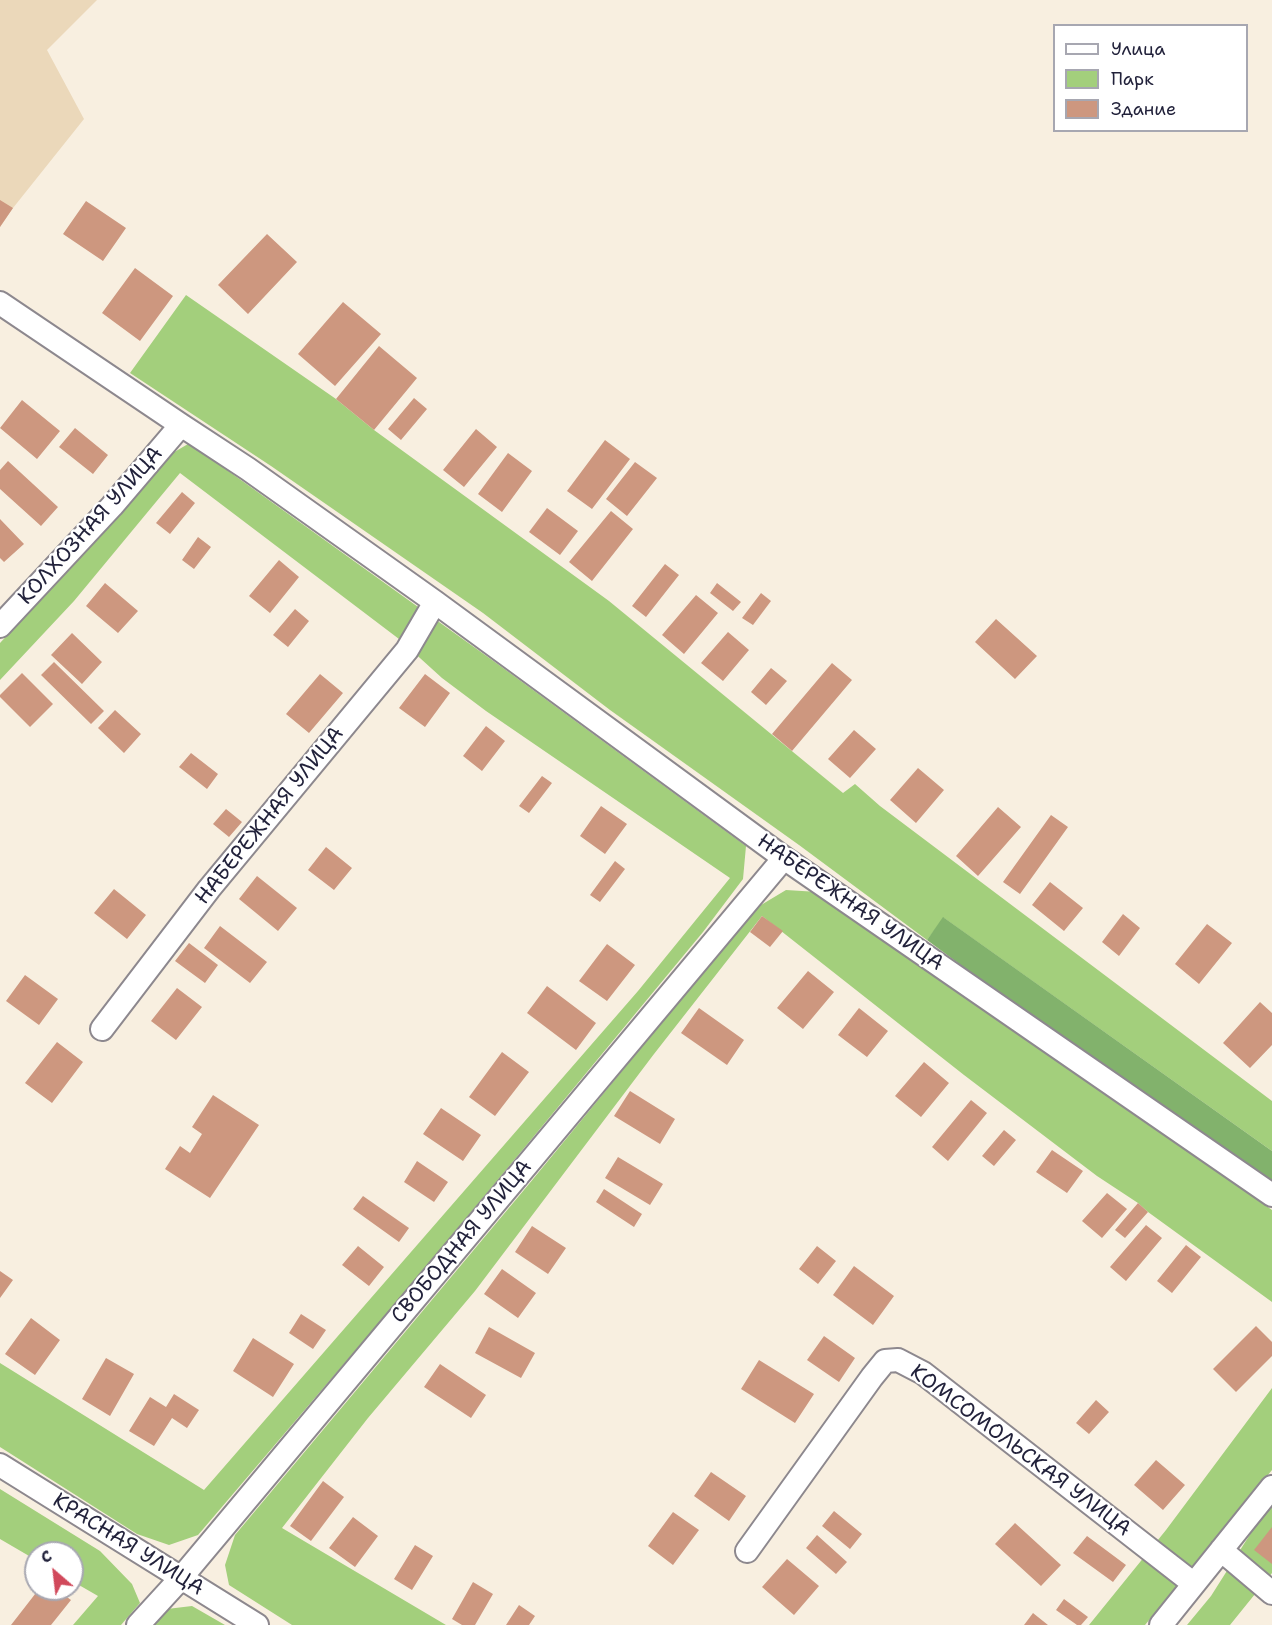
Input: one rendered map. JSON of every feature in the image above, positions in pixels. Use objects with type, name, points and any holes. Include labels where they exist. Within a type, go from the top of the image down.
[{"type":"street","name":"НАБЕРЕЖНАЯ УЛИЦА","points":[[0,303],[248,469],[435,602],[784,858],[1272,1195]]},
{"type":"street","name":"КОЛХОЗНАЯ УЛИЦА","points":[[0,626],[112,506],[181,425]]},
{"type":"street","name":"НАБЕРЕЖНАЯ УЛИЦА","points":[[102,1029],[209,889],[407,650],[435,602]]},
{"type":"street","name":"СВОБОДНАЯ УЛИЦА","points":[[138,1625],[181,1578],[784,858]]},
{"type":"street","name":"КОМСОМОЛЬСКАЯ УЛИЦА","points":[[747,1551],[872,1377],[885,1361],[898,1360],[923,1373],[1194,1584]]},
{"type":"street","name":"КРАСНАЯ УЛИЦА","points":[[0,1465],[257,1625]]},
{"type":"street","points":[[1161,1625],[1272,1487]]},
{"type":"street","points":[[1221,1550],[1272,1593]]},
{"type":"shaded area","points":[[0,0],[97,0],[47,50],[84,119],[0,227]]},
{"type":"green space","points":[[186,295],[336,399],[374,430],[609,601],[843,793],[855,784],[880,806],[1272,1101],[1272,1151],[944,918],[927,940],[610,710],[483,613],[271,466],[130,373]]},
{"type":"green space","points":[[188,444],[499,665],[746,846],[743,879],[703,932],[395,1304],[198,1535],[169,1545],[137,1534],[0,1447],[0,1363],[204,1490],[638,991],[730,878],[486,711],[442,678],[399,639],[180,473],[74,601],[0,680],[0,643],[124,510],[171,454]]},
{"type":"green space","points":[[786,890],[818,892],[854,915],[1272,1210],[1272,1302],[1138,1203],[1097,1176],[762,916],[654,1054],[475,1291],[368,1418],[282,1528],[446,1625],[292,1625],[229,1585],[225,1565],[235,1535],[756,908]]},
{"type":"green space","points":[[943,917],[1272,1151],[1272,1181],[1016,1006],[927,940]]},
{"type":"green space","points":[[1272,1388],[1272,1470],[1145,1625],[1089,1625],[1166,1530]]},
{"type":"green space","points":[[0,1489],[84,1541],[24,1541],[24,1553],[0,1539]]},
{"type":"green space","points":[[1272,1504],[1272,1573],[1230,1625],[1187,1625],[1211,1596],[1263,1514]]},
{"type":"green space","points":[[84,1541],[100,1551],[132,1584],[140,1603],[121,1625],[73,1625],[98,1596],[84,1588]]},
{"type":"green space","points":[[192,1606],[225,1625],[153,1625],[167,1609]]},
{"type":"building","points":[[0,200],[13,208],[0,227]]},
{"type":"building","points":[[86,201],[126,228],[103,261],[63,234]]},
{"type":"building","points":[[267,234],[297,262],[248,314],[218,285]]},
{"type":"building","points":[[135,268],[173,296],[140,341],[102,313]]},
{"type":"building","points":[[343,302],[381,334],[335,386],[298,354]]},
{"type":"building","points":[[379,346],[417,378],[374,430],[336,399]]},
{"type":"building","points":[[414,398],[427,409],[401,440],[388,429]]},
{"type":"building","points":[[22,400],[60,431],[37,459],[0,428]]},
{"type":"building","points":[[75,428],[108,455],[93,474],[59,447]]},
{"type":"building","points":[[476,429],[497,447],[464,487],[443,470]]},
{"type":"building","points":[[605,440],[630,459],[592,509],[567,491]]},
{"type":"building","points":[[508,453],[532,471],[502,512],[478,494]]},
{"type":"building","points":[[8,461],[58,507],[41,526],[0,489],[0,470]]},
{"type":"building","points":[[635,462],[657,478],[627,516],[606,499]]},
{"type":"building","points":[[182,492],[195,503],[170,534],[156,523]]},
{"type":"building","points":[[547,508],[578,531],[560,555],[529,532]]},
{"type":"building","points":[[611,511],[633,529],[592,581],[569,562]]},
{"type":"building","points":[[0,519],[24,544],[4,562],[0,558]]},
{"type":"building","points":[[198,537],[211,547],[194,569],[182,560]]},
{"type":"building","points":[[279,560],[299,577],[270,613],[249,596]]},
{"type":"building","points":[[665,564],[679,575],[646,617],[632,606]]},
{"type":"building","points":[[105,583],[138,611],[118,633],[86,606]]},
{"type":"building","points":[[717,583],[741,602],[733,611],[710,593]]},
{"type":"building","points":[[761,593],[771,601],[753,625],[742,618]]},
{"type":"building","points":[[696,595],[718,613],[684,654],[662,635]]},
{"type":"building","points":[[295,609],[309,621],[288,647],[273,635]]},
{"type":"building","points":[[996,619],[1037,656],[1015,679],[975,642]]},
{"type":"building","points":[[728,632],[749,650],[723,681],[701,663]]},
{"type":"building","points":[[72,633],[102,662],[82,684],[51,655]]},
{"type":"building","points":[[54,662],[104,711],[91,724],[41,675]]},
{"type":"building","points":[[832,663],[852,680],[792,751],[772,734]]},
{"type":"building","points":[[771,668],[787,681],[766,705],[751,692]]},
{"type":"building","points":[[22,673],[53,704],[30,727],[0,697]]},
{"type":"building","points":[[320,674],[343,693],[309,733],[286,714]]},
{"type":"building","points":[[425,674],[450,693],[425,727],[399,708]]},
{"type":"building","points":[[115,710],[141,734],[124,753],[98,728]]},
{"type":"building","points":[[486,726],[505,741],[482,771],[463,756]]},
{"type":"building","points":[[854,730],[876,749],[850,778],[828,759]]},
{"type":"building","points":[[191,753],[218,774],[207,789],[179,767]]},
{"type":"building","points":[[918,768],[944,790],[916,823],[890,800]]},
{"type":"building","points":[[542,776],[552,783],[529,813],[519,806]]},
{"type":"building","points":[[601,806],[627,824],[605,854],[580,836]]},
{"type":"building","points":[[998,807],[1021,827],[978,876],[956,856]]},
{"type":"building","points":[[226,809],[242,822],[229,837],[213,824]]},
{"type":"building","points":[[1051,815],[1068,827],[1020,894],[1003,882]]},
{"type":"building","points":[[326,847],[352,868],[334,890],[308,870]]},
{"type":"building","points":[[615,861],[625,869],[600,902],[590,895]]},
{"type":"building","points":[[257,876],[297,908],[278,931],[239,899]]},
{"type":"building","points":[[1050,882],[1083,908],[1064,931],[1032,905]]},
{"type":"building","points":[[114,889],[146,915],[127,939],[94,913]]},
{"type":"building","points":[[1123,914],[1140,928],[1119,956],[1102,942]]},
{"type":"building","points":[[762,916],[783,931],[770,947],[750,932]]},
{"type":"building","points":[[1207,924],[1232,943],[1199,984],[1175,964]]},
{"type":"building","points":[[220,926],[267,962],[250,983],[204,948]]},
{"type":"building","points":[[189,943],[218,965],[205,983],[175,961]]},
{"type":"building","points":[[607,944],[635,965],[607,1001],[579,981]]},
{"type":"building","points":[[808,971],[834,992],[803,1029],[777,1008]]},
{"type":"building","points":[[25,975],[58,999],[39,1025],[6,1001]]},
{"type":"building","points":[[547,986],[596,1023],[576,1050],[527,1013]]},
{"type":"building","points":[[177,988],[202,1007],[176,1040],[151,1021]]},
{"type":"building","points":[[1260,1002],[1272,1013],[1272,1045],[1250,1068],[1223,1043]]},
{"type":"building","points":[[699,1008],[744,1040],[727,1065],[681,1033]]},
{"type":"building","points":[[859,1008],[888,1031],[867,1057],[838,1035]]},
{"type":"building","points":[[57,1042],[83,1062],[52,1103],[25,1083]]},
{"type":"building","points":[[502,1052],[529,1072],[495,1116],[469,1097]]},
{"type":"building","points":[[924,1062],[949,1083],[921,1117],[895,1096]]},
{"type":"building","points":[[630,1091],[675,1119],[660,1144],[614,1116]]},
{"type":"building","points":[[213,1095],[259,1125],[210,1198],[165,1169],[180,1146],[190,1153],[202,1134],[192,1127]]},
{"type":"building","points":[[971,1100],[987,1113],[948,1161],[932,1147]]},
{"type":"building","points":[[441,1108],[481,1135],[463,1161],[423,1134]]},
{"type":"building","points":[[1004,1130],[1016,1140],[994,1166],[982,1156]]},
{"type":"building","points":[[1052,1150],[1083,1171],[1067,1193],[1036,1172]]},
{"type":"building","points":[[618,1157],[663,1184],[650,1205],[605,1178]]},
{"type":"building","points":[[417,1161],[448,1182],[434,1202],[404,1182]]},
{"type":"building","points":[[604,1189],[642,1214],[634,1227],[596,1202]]},
{"type":"building","points":[[1107,1193],[1127,1209],[1102,1238],[1082,1221]]},
{"type":"building","points":[[363,1196],[409,1228],[399,1242],[353,1209]]},
{"type":"building","points":[[1138,1203],[1148,1212],[1125,1238],[1115,1230]]},
{"type":"building","points":[[1146,1225],[1162,1238],[1126,1281],[1110,1267]]},
{"type":"building","points":[[532,1226],[566,1248],[548,1274],[515,1252]]},
{"type":"building","points":[[1186,1245],[1201,1257],[1172,1293],[1157,1281]]},
{"type":"building","points":[[358,1246],[384,1267],[369,1286],[342,1265]]},
{"type":"building","points":[[817,1246],[836,1261],[818,1284],[799,1269]]},
{"type":"building","points":[[854,1266],[894,1296],[873,1325],[833,1295]]},
{"type":"building","points":[[502,1269],[536,1293],[518,1318],[484,1294]]},
{"type":"building","points":[[0,1271],[13,1280],[0,1298]]},
{"type":"building","points":[[301,1314],[326,1330],[313,1349],[289,1333]]},
{"type":"building","points":[[31,1318],[60,1340],[35,1375],[5,1354]]},
{"type":"building","points":[[1256,1326],[1272,1342],[1272,1356],[1236,1392],[1213,1369]]},
{"type":"building","points":[[489,1327],[535,1353],[521,1378],[475,1353]]},
{"type":"building","points":[[824,1336],[855,1358],[839,1382],[807,1360]]},
{"type":"building","points":[[253,1338],[294,1364],[273,1397],[233,1371]]},
{"type":"building","points":[[106,1358],[134,1374],[110,1416],[82,1399]]},
{"type":"building","points":[[759,1360],[814,1394],[795,1423],[741,1389]]},
{"type":"building","points":[[440,1364],[486,1395],[471,1418],[424,1387]]},
{"type":"building","points":[[174,1394],[199,1410],[187,1428],[172,1418],[154,1446],[129,1431],[150,1397],[166,1407]]},
{"type":"building","points":[[1096,1400],[1109,1412],[1089,1434],[1076,1423]]},
{"type":"building","points":[[1156,1460],[1185,1485],[1163,1510],[1134,1485]]},
{"type":"building","points":[[711,1472],[746,1496],[729,1521],[694,1496]]},
{"type":"building","points":[[323,1481],[344,1497],[311,1541],[290,1526]]},
{"type":"building","points":[[834,1511],[862,1534],[850,1549],[822,1526]]},
{"type":"building","points":[[673,1512],[699,1530],[673,1565],[648,1546]]},
{"type":"building","points":[[353,1517],[378,1536],[355,1567],[329,1548]]},
{"type":"building","points":[[1015,1523],[1061,1565],[1041,1586],[995,1544]]},
{"type":"building","points":[[1272,1527],[1272,1564],[1254,1550]]},
{"type":"building","points":[[817,1535],[847,1562],[836,1574],[806,1548]]},
{"type":"building","points":[[1087,1536],[1126,1565],[1113,1582],[1073,1553]]},
{"type":"building","points":[[415,1545],[433,1556],[412,1590],[394,1579]]},
{"type":"building","points":[[787,1559],[819,1586],[794,1615],[762,1587]]},
{"type":"building","points":[[473,1582],[493,1594],[475,1625],[462,1625],[452,1619]]},
{"type":"building","points":[[1064,1599],[1088,1617],[1081,1625],[1077,1625],[1056,1610]]},
{"type":"building","points":[[30,1601],[70,1601],[51,1625],[11,1625]]},
{"type":"building","points":[[519,1605],[535,1616],[529,1625],[506,1625]]},
{"type":"building","points":[[1033,1613],[1048,1625],[1024,1625]]}]
